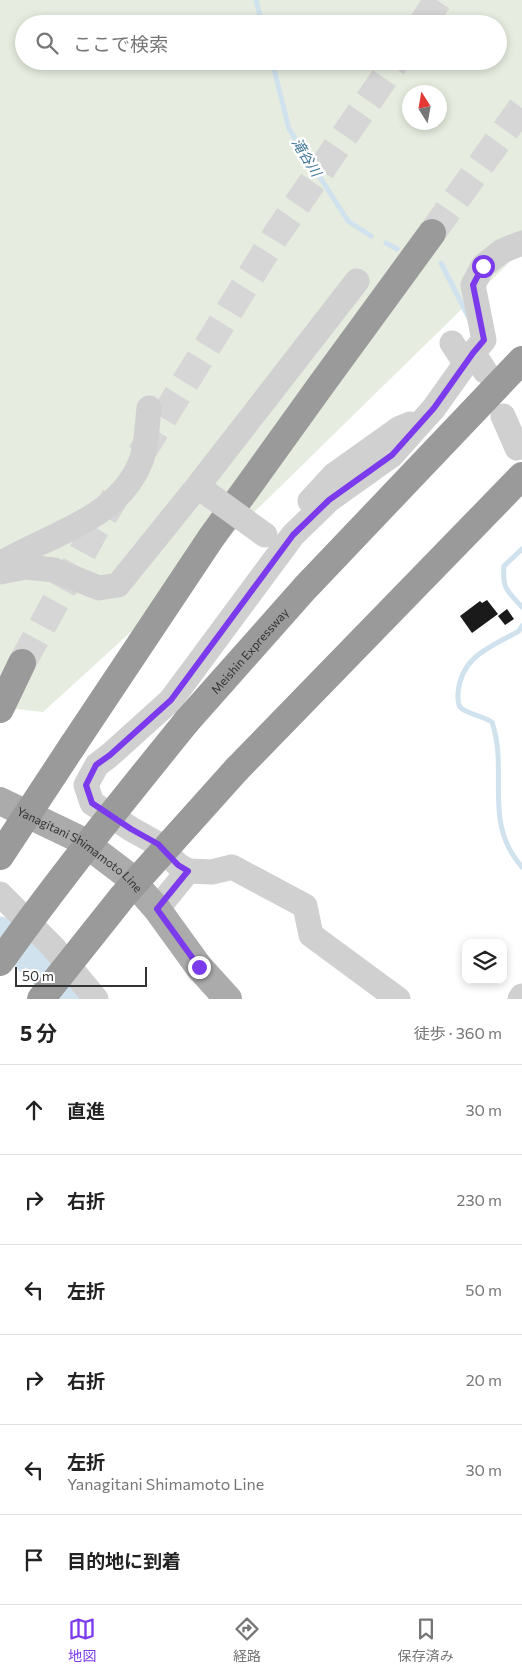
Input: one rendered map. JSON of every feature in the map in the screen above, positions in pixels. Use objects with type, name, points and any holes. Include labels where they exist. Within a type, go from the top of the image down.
[{"type":"highway","points":[[0,856],[211,538],[432,233]]},
{"type":"highway","name":"Meishin Expressway","points":[[0,962],[100,827],[187,721],[305,588],[522,360]]},
{"type":"highway","points":[[41,999],[123,896],[237,769],[522,476]]},
{"type":"highway","points":[[0,709],[22,663]]},
{"type":"main road","name":"Yanagitani Shimamoto Line","points":[[0,801],[81,840],[128,874],[157,909],[199,967],[228,999]]},
{"type":"street","points":[[398,999],[311,935],[304,906],[232,866],[212,872],[188,871],[178,865],[158,844],[131,829],[92,803],[86,785],[96,765],[110,755],[171,700],[293,535],[329,500],[392,455],[434,408],[484,340],[473,285],[483,266],[502,250],[522,243]]},
{"type":"street","points":[[0,572],[26,567],[54,570],[99,588],[118,585],[201,489],[357,281]]},
{"type":"street","points":[[0,564],[18,553],[58,536],[92,517],[126,488],[142,460],[149,408]]},
{"type":"street","points":[[503,416],[517,448]]},
{"type":"street","points":[[201,489],[273,540],[334,475],[400,428],[424,419]]},
{"type":"street","points":[[157,909],[188,871]]},
{"type":"street","points":[[0,894],[53,947],[96,999]]},
{"type":"shaded area","points":[[0,0],[522,0],[522,250],[144,620],[43,712],[0,707]]},
{"type":"building","points":[[487,600],[498,614],[472,633],[460,616],[480,601],[482,603]]},
{"type":"building","points":[[507,609],[514,619],[505,625],[498,616]]},
{"type":"waterway","name":"滝谷川","points":[[256,0],[260,15]]},
{"type":"waterway","name":"滝谷川","points":[[274,70],[289,129],[348,221],[371,236]]},
{"type":"waterway","points":[[386,243],[397,249]]},
{"type":"waterway","points":[[441,263],[469,318]]},
{"type":"waterway","points":[[522,549],[504,566],[504,579],[507,589],[522,607]]},
{"type":"waterway","points":[[522,626],[519,631],[488,648],[471,661],[460,680],[458,693],[458,703],[463,710],[492,722],[497,741],[499,815],[503,833],[510,850],[522,867]]},
{"type":"waterway","points":[[0,932],[64,991],[70,999]]},
{"type":"tunnel","points":[[428,15],[438,0]]},
{"type":"tunnel","points":[[141,454],[276,235],[390,70]]},
{"type":"tunnel","points":[[432,233],[522,107]]},
{"type":"tunnel","points":[[22,663],[115,497]]},
{"type":"route","points":[[199,967],[157,909],[188,871],[178,865],[158,844],[131,829],[92,803],[86,785],[96,765],[110,755],[171,700],[293,535],[329,500],[392,455],[434,408],[450,383],[484,340],[473,285],[483,266]]}]
